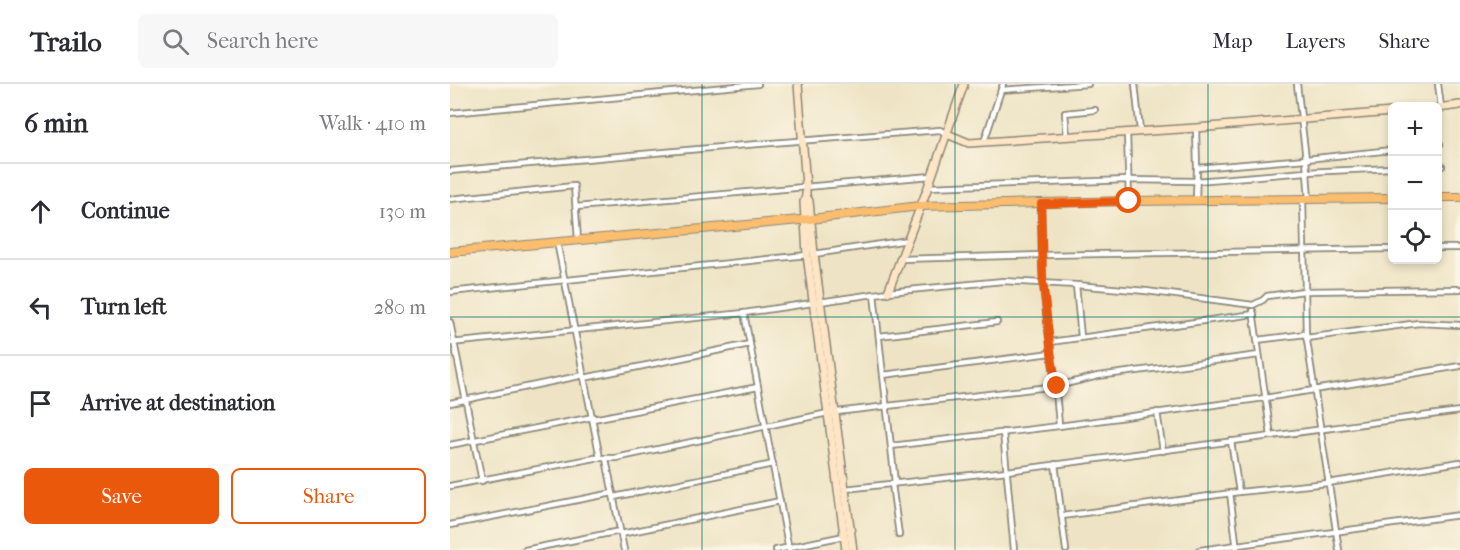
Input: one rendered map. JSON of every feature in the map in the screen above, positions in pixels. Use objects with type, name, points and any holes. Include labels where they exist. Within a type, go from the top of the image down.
[{"type":"main road","points":[[1442,197],[1460,197]]},
{"type":"main road","points":[[450,252],[808,219],[920,206],[1388,198]]},
{"type":"street","points":[[450,112],[758,84]]},
{"type":"street","points":[[798,84],[806,186],[804,201],[808,219],[810,254],[853,550]]},
{"type":"street","points":[[888,292],[964,84]]},
{"type":"street","points":[[984,142],[1002,87],[1088,84]]},
{"type":"street","points":[[1135,84],[1140,131]]},
{"type":"street","points":[[1297,84],[1306,159],[1304,249],[1306,336],[1339,550]]},
{"type":"street","points":[[1438,84],[1439,102]]},
{"type":"street","points":[[1442,108],[1460,105]]},
{"type":"street","points":[[1066,136],[1065,113],[1095,110]]},
{"type":"street","points":[[450,171],[940,130],[969,143],[1388,112]]},
{"type":"street","points":[[1196,128],[1196,201]]},
{"type":"street","points":[[1127,132],[1129,201]]},
{"type":"street","points":[[1197,168],[1388,150]]},
{"type":"street","points":[[928,187],[1128,180],[1196,181],[1388,168]]},
{"type":"street","points":[[576,207],[931,177]]},
{"type":"street","points":[[450,199],[574,186],[578,240]]},
{"type":"street","points":[[1041,204],[1043,282],[1057,386],[1059,426]]},
{"type":"street","points":[[450,292],[810,254],[908,240]]},
{"type":"street","points":[[557,242],[593,418],[613,495],[624,550]]},
{"type":"street","points":[[1442,248],[1460,248]]},
{"type":"street","points":[[901,259],[1388,249]]},
{"type":"street","points":[[452,343],[744,313],[888,292],[1003,281],[1146,291],[1252,305],[1267,296],[1304,291],[1460,289]]},
{"type":"street","points":[[1076,285],[1081,337]]},
{"type":"street","points":[[874,294],[891,446],[898,535]]},
{"type":"street","points":[[1252,305],[1271,436]]},
{"type":"street","points":[[744,313],[789,549]]},
{"type":"street","points":[[1050,342],[1254,314]]},
{"type":"street","points":[[450,322],[452,343],[482,481]]},
{"type":"street","points":[[879,336],[997,322]]},
{"type":"street","points":[[1257,340],[1419,323],[1460,325]]},
{"type":"street","points":[[450,403],[750,344]]},
{"type":"street","points":[[883,375],[1051,353]]},
{"type":"street","points":[[450,486],[595,458],[616,458],[832,413],[1057,386],[1098,376],[1259,355]]},
{"type":"street","points":[[891,446],[1265,398],[1460,366]]},
{"type":"street","points":[[450,445],[758,387]]},
{"type":"street","points":[[845,489],[1007,471],[1460,411]]},
{"type":"street","points":[[1157,412],[1163,451]]},
{"type":"street","points":[[832,413],[846,550]]},
{"type":"street","points":[[1003,432],[1014,550]]},
{"type":"street","points":[[1231,441],[1239,492]]},
{"type":"street","points":[[1062,516],[1230,493],[1328,483],[1460,462]]},
{"type":"street","points":[[450,525],[773,464]]},
{"type":"street","points":[[1055,464],[1066,550]]},
{"type":"street","points":[[1230,493],[1236,548]]},
{"type":"street","points":[[525,550],[780,501]]},
{"type":"street","points":[[1200,550],[1236,548],[1460,515]]},
{"type":"street","points":[[776,550],[844,536]]},
{"type":"route","points":[[1057,386],[1043,282],[1041,204],[1129,201]]}]
